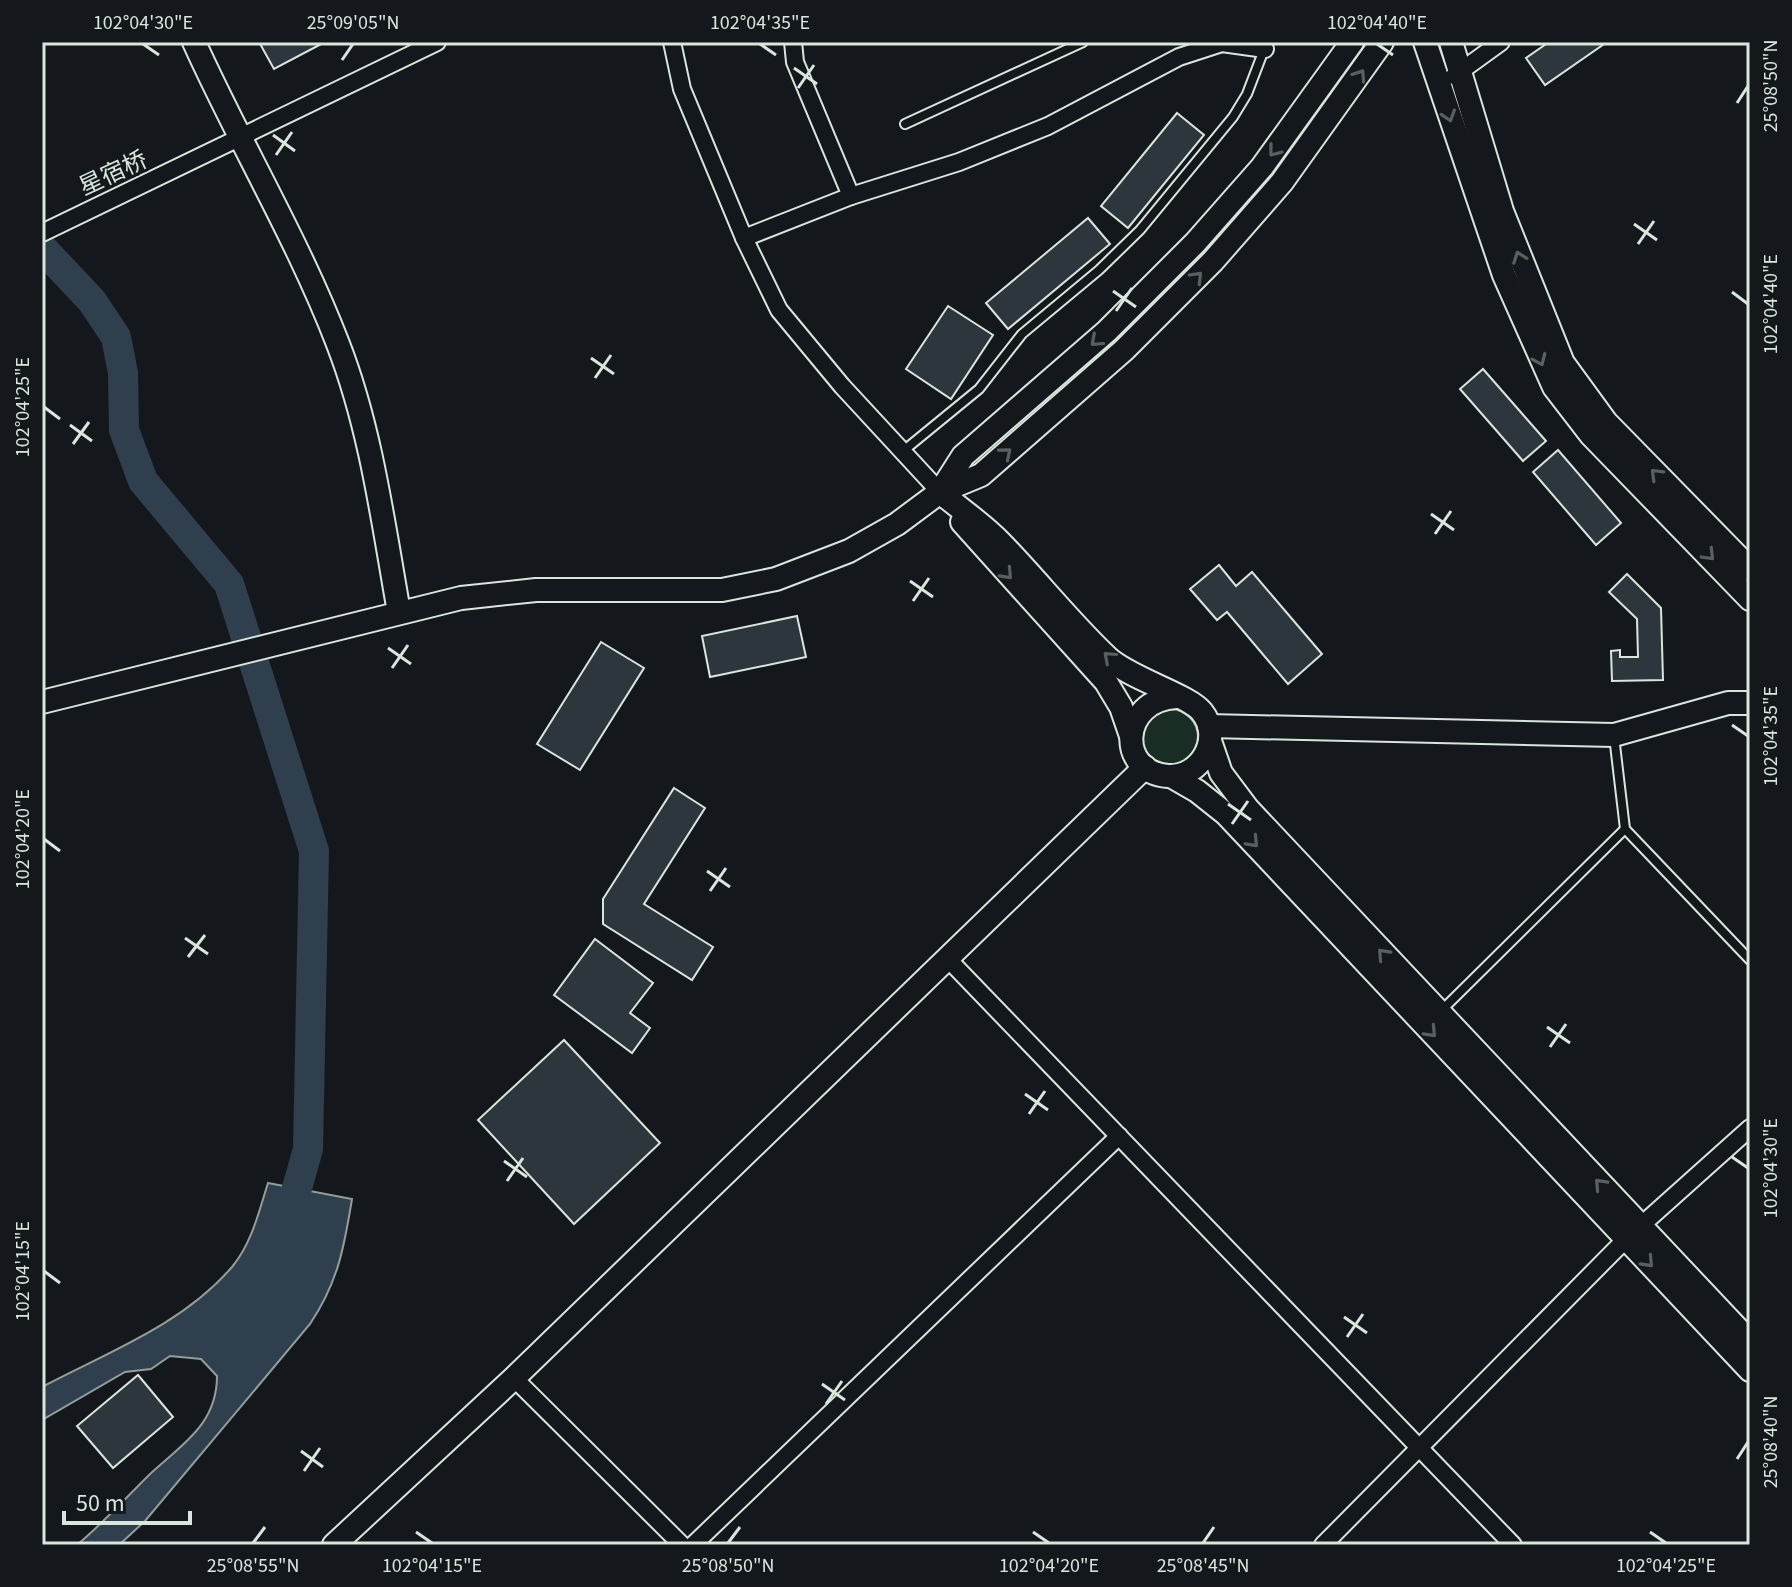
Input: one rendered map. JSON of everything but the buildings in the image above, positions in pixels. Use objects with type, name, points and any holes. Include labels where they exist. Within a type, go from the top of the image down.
[{"type":"main road","points":[[194,42],[296,247],[342,355],[367,445],[399,612]]},
{"type":"main road","points":[[940,492],[963,456],[1107,331],[1204,233],[1281,142],[1352,42]]},
{"type":"main road","points":[[42,702],[399,612],[514,591],[679,592],[751,585],[798,572],[849,551],[897,524],[940,492],[981,475],[1124,350],[1185,290],[1282,182],[1382,42]]},
{"type":"main road","points":[[1425,42],[1504,275],[1554,387],[1591,435],[1750,599]]},
{"type":"main road","points":[[1451,42],[1458,73],[1523,268],[1571,376],[1606,422],[1750,569]]},
{"type":"main road","points":[[940,492],[998,540],[1109,659],[1176,697],[1191,702],[1203,712],[1221,773],[1238,798],[1439,1013],[1750,1370]]},
{"type":"main road","points":[[940,492],[985,552],[1106,682],[1121,707],[1134,753],[1145,767],[1171,776],[1197,791],[1226,814],[1633,1233],[1750,1342]]},
{"type":"main road","points":[[1210,734],[1614,735],[1739,703],[1750,688]]},
{"type":"main road","points":[[1131,736],[1135,718],[1146,705],[1160,698],[1176,697]]},
{"type":"main road","points":[[1171,776],[1196,767],[1210,734]]},
{"type":"main road","points":[[334,1545],[514,1378],[1145,767]]},
{"type":"street","name":"星宿桥","points":[[42,233],[205,157],[437,42]]},
{"type":"street","points":[[672,42],[682,89],[744,238],[779,310],[842,386],[940,492]]},
{"type":"street","points":[[793,42],[795,62],[851,196]]},
{"type":"street","points":[[1440,87],[1501,42]]},
{"type":"street","points":[[744,238],[851,196],[959,162],[1048,126],[1179,57],[1222,43],[1266,45]]},
{"type":"street","points":[[947,958],[1421,1446],[1513,1545]]},
{"type":"street","points":[[1323,1545],[1633,1233],[1750,1128]]},
{"type":"street","points":[[693,1545],[1119,1136]]},
{"type":"street","points":[[514,1378],[682,1545]]},
{"type":"lane","points":[[905,124],[1083,42]]},
{"type":"lane","points":[[902,453],[979,389],[1022,334],[1099,270],[1140,230],[1233,117],[1247,94],[1266,45]]},
{"type":"lane","points":[[1614,735],[1625,829],[1750,960]]},
{"type":"lane","points":[[1439,1013],[1625,829]]},
{"type":"green space","points":[[1170,709],[1190,717],[1198,737],[1190,757],[1170,765],[1150,757],[1142,737],[1150,717]]},
{"type":"water","points":[[268,1183],[352,1199],[338,1264],[320,1309],[145,1521],[119,1545],[77,1545],[195,1433],[211,1408],[217,1376],[201,1359],[170,1356],[151,1369],[125,1372],[42,1420],[42,1387],[143,1336],[212,1287],[245,1248]]},
{"type":"waterway","points":[[42,248],[92,301],[116,337],[123,373],[124,430],[143,481],[229,584],[314,851],[308,1149],[286,1227]]}]
